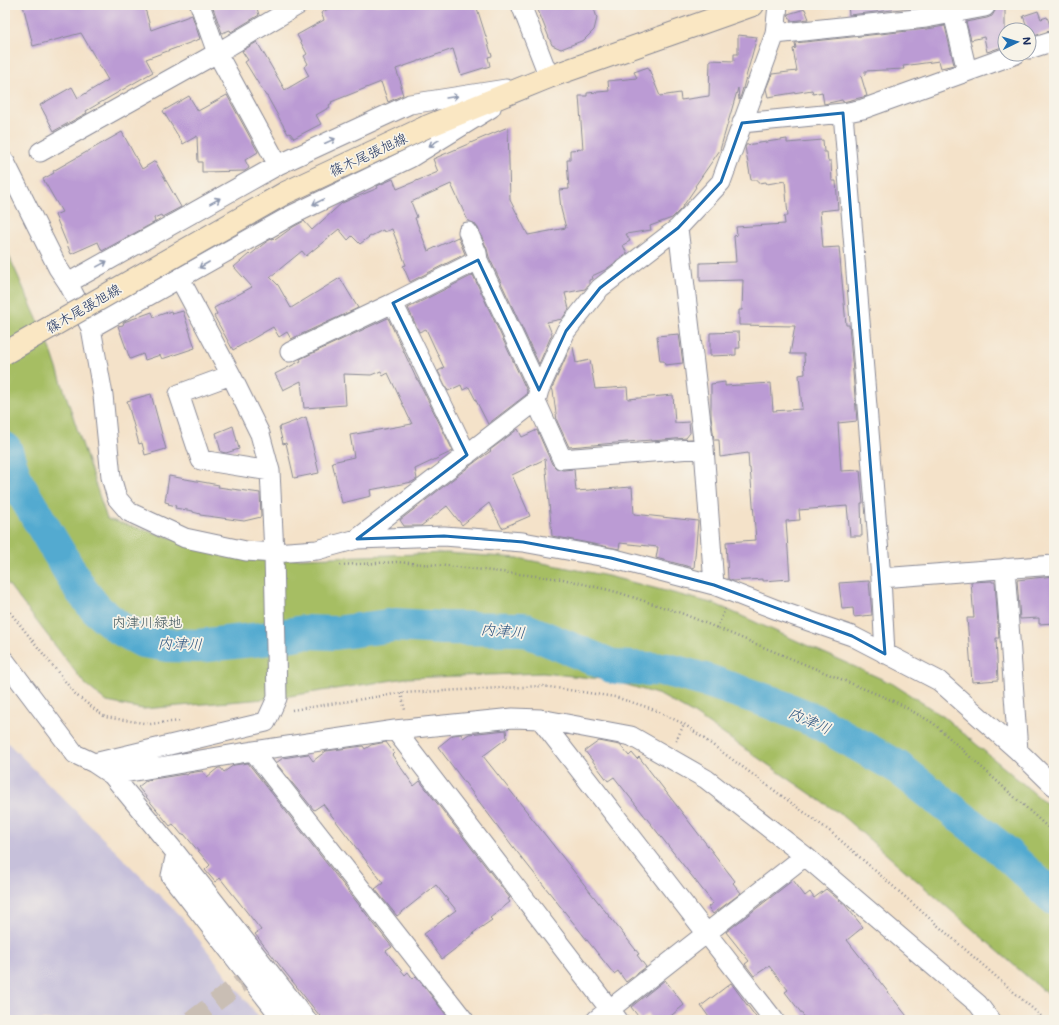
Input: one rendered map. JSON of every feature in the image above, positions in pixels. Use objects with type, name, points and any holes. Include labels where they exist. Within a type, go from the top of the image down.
[{"type":"main road","name":"篠木尾張旭線","points":[[5,352],[285,193],[426,127],[527,85],[753,5]]},
{"type":"street","points":[[200,5],[218,53],[278,165]]},
{"type":"street","points":[[40,152],[218,53],[298,5]]},
{"type":"street","points":[[521,5],[549,77]]},
{"type":"street","points":[[357,539],[467,455],[537,395],[566,331],[600,288],[678,228],[721,182],[775,34],[778,5]]},
{"type":"street","points":[[775,34],[926,18],[985,7]]},
{"type":"street","points":[[953,13],[967,71]]},
{"type":"street","points":[[1037,46],[1054,40]]},
{"type":"street","points":[[742,123],[843,113],[863,109],[997,61]]},
{"type":"street","points":[[68,283],[278,165],[410,104],[527,85]]},
{"type":"street","points":[[91,328],[292,215],[410,158],[527,85]]},
{"type":"street","points":[[843,113],[881,578],[885,654]]},
{"type":"street","points":[[5,162],[58,268],[68,283],[91,328],[103,395],[111,478],[117,498],[129,512],[185,538],[246,551],[274,559],[317,550],[357,539],[444,536],[523,542],[611,558],[714,585],[780,611],[852,636],[939,681],[1018,751],[1054,786]]},
{"type":"street","points":[[678,228],[704,448],[714,585]]},
{"type":"street","points":[[468,232],[478,252],[478,260],[537,395],[562,459],[704,448]]},
{"type":"street","points":[[290,352],[393,303],[478,260]]},
{"type":"street","points":[[94,763],[266,722],[274,706],[274,559],[270,471],[260,434],[180,279]]},
{"type":"street","points":[[393,303],[467,455]]},
{"type":"street","points":[[231,376],[179,394],[201,460],[270,471]]},
{"type":"street","points":[[881,578],[1054,565]]},
{"type":"street","points":[[1005,568],[1018,751]]},
{"type":"street","points":[[5,661],[75,754],[94,763],[112,775],[176,853],[307,1020]]},
{"type":"street","points":[[112,775],[253,751],[395,730],[513,718],[540,719],[631,736],[706,779],[805,856],[978,1004],[990,1020]]},
{"type":"street","points":[[540,719],[774,1020]]},
{"type":"street","points":[[395,730],[608,1016],[706,934],[805,856]]},
{"type":"street","points":[[253,751],[464,1020]]},
{"type":"street","points":[[176,853],[171,876],[283,1020]]},
{"type":"path","points":[[333,565],[396,562],[448,566],[563,579],[618,592],[681,613],[896,702],[933,723],[1054,833]]},
{"type":"path","points":[[5,606],[76,695],[105,717],[150,724],[182,721]]},
{"type":"path","points":[[274,706],[401,693],[543,686],[615,697],[650,708],[684,724],[831,832],[1040,1015],[1043,1020]]},
{"type":"path","points":[[1034,1020],[1040,1015]]},
{"type":"highlighted area","points":[[843,113],[885,654],[852,636],[714,585],[611,558],[523,542],[444,536],[357,539],[467,455],[393,303],[478,260],[539,390],[566,331],[600,288],[678,228],[721,182],[742,123]]},
{"type":"shaded area","points":[[5,740],[182,918],[261,1020],[5,1020]]},
{"type":"green space","name":"内津川緑地","points":[[5,247],[51,350],[107,519],[248,560],[447,553],[518,558],[608,576],[715,604],[893,684],[944,717],[1054,810],[1054,1006],[1046,993],[840,814],[694,714],[660,695],[611,680],[543,673],[406,678],[277,698],[143,709],[107,702],[84,683],[5,580]]},
{"type":"building","points":[[23,5],[144,5],[151,30],[192,15],[200,39],[146,59],[153,72],[86,111],[87,113],[54,131],[40,105],[72,87],[78,98],[108,80],[81,33],[33,46]]},
{"type":"building","points":[[223,5],[256,5],[259,15],[231,32],[230,30],[222,33],[213,8]]},
{"type":"building","points":[[335,5],[476,5],[492,56],[488,57],[490,66],[461,75],[453,49],[396,69],[402,86],[400,86],[403,95],[388,102],[381,82],[331,102],[332,103],[329,105],[330,107],[316,115],[321,124],[294,138],[290,133],[288,134],[267,96],[245,62],[248,60],[242,51],[257,42],[285,90],[309,76],[304,67],[308,64],[304,56],[307,54],[297,35],[324,20],[321,13]]},
{"type":"building","points":[[536,5],[593,5],[597,18],[594,30],[584,40],[561,49],[552,45]]},
{"type":"building","points":[[848,5],[936,5],[849,15]]},
{"type":"building","points":[[996,5],[1005,5],[1005,22],[997,22],[997,49],[987,52],[984,37],[971,40],[966,22],[987,18],[992,16]]},
{"type":"building","points":[[805,9],[809,19],[791,21],[788,14]]},
{"type":"building","points":[[1038,11],[1041,19],[1047,17],[1052,30],[1037,35],[1037,22],[1025,22],[1023,16]]},
{"type":"building","points":[[945,26],[954,65],[941,68],[939,61],[903,66],[904,69],[865,71],[865,75],[861,76],[867,96],[843,102],[842,100],[824,104],[822,92],[813,94],[812,90],[768,97],[766,89],[772,74],[797,71],[793,49],[796,48],[795,43]]},
{"type":"building","points":[[738,35],[757,37],[741,95],[739,100],[738,88],[720,150],[681,209],[672,218],[650,226],[651,230],[626,234],[630,241],[623,245],[627,254],[605,270],[592,276],[593,279],[589,280],[589,284],[585,289],[565,293],[569,309],[562,319],[547,322],[552,334],[539,364],[489,257],[478,228],[474,223],[468,221],[451,184],[411,202],[417,217],[415,218],[428,251],[458,237],[465,254],[410,282],[403,266],[406,265],[392,229],[384,232],[383,230],[369,237],[360,244],[352,236],[348,240],[339,229],[306,256],[302,251],[270,277],[278,285],[291,308],[340,278],[358,308],[291,339],[287,332],[279,337],[273,327],[233,350],[214,316],[217,314],[214,308],[252,287],[234,267],[266,242],[273,238],[275,240],[304,221],[312,230],[342,203],[378,188],[377,186],[393,179],[397,189],[438,172],[433,159],[508,127],[510,200],[528,235],[566,228],[561,209],[559,190],[569,189],[567,160],[570,160],[570,150],[583,149],[579,96],[587,96],[587,93],[609,91],[608,81],[637,78],[634,72],[648,67],[660,96],[680,93],[681,100],[709,96],[710,60],[734,61],[734,54],[738,54]]},
{"type":"building","points":[[227,95],[258,152],[245,160],[249,168],[245,171],[202,172],[202,162],[198,162],[197,136],[183,144],[163,111],[189,96],[198,111]]},
{"type":"building","points":[[122,132],[142,169],[155,161],[181,207],[162,217],[161,215],[154,218],[155,222],[102,251],[98,242],[71,254],[55,215],[62,212],[43,179],[54,173],[53,171]]},
{"type":"building","points":[[787,139],[787,143],[823,140],[824,152],[827,152],[828,161],[831,161],[832,181],[836,181],[838,209],[820,211],[823,248],[839,247],[846,325],[849,325],[857,421],[838,423],[841,471],[860,470],[863,503],[861,503],[862,536],[850,536],[847,506],[799,510],[800,520],[786,521],[790,579],[733,581],[728,579],[726,542],[756,540],[750,468],[748,453],[720,457],[719,440],[714,440],[711,416],[711,384],[725,382],[725,386],[771,383],[773,411],[802,409],[799,375],[805,374],[804,354],[790,354],[795,326],[739,325],[739,310],[742,310],[743,280],[700,281],[700,263],[736,262],[734,236],[737,235],[736,227],[785,224],[784,216],[788,216],[785,181],[767,184],[766,182],[758,183],[758,180],[751,180],[745,147],[746,145]]},
{"type":"building","points":[[473,275],[527,391],[526,395],[488,424],[469,387],[463,390],[461,385],[448,391],[438,371],[444,368],[426,329],[419,332],[408,308]]},
{"type":"building","points":[[171,311],[172,314],[183,311],[195,348],[162,359],[160,355],[145,360],[143,354],[130,359],[118,326],[123,325],[124,322],[152,312],[154,317]]},
{"type":"building","points":[[388,318],[453,451],[415,469],[417,479],[412,482],[370,490],[371,496],[342,503],[332,462],[354,457],[350,435],[412,424],[388,373],[383,376],[381,371],[371,375],[344,374],[346,405],[304,408],[301,381],[283,390],[275,374],[301,361],[300,359]]},
{"type":"building","points":[[739,332],[740,348],[736,348],[736,355],[710,356],[710,333]]},
{"type":"building","points":[[679,334],[683,363],[665,365],[664,361],[660,361],[657,336]]},
{"type":"building","points":[[573,347],[576,363],[590,360],[595,389],[627,387],[628,399],[673,395],[675,423],[689,422],[690,433],[686,438],[569,447],[557,421],[552,388],[570,348]]},
{"type":"building","points":[[151,394],[166,449],[145,455],[142,443],[139,444],[127,401]]},
{"type":"building","points":[[306,417],[319,473],[294,478],[286,443],[283,444],[279,427]]},
{"type":"building","points":[[233,426],[239,449],[226,453],[221,452],[216,433]]},
{"type":"building","points":[[518,429],[522,437],[537,430],[552,464],[556,468],[563,470],[574,469],[576,491],[632,487],[634,514],[698,521],[694,568],[656,558],[658,547],[620,543],[619,549],[552,536],[545,459],[512,475],[530,516],[502,528],[489,503],[462,525],[447,506],[421,526],[404,526],[400,520]]},
{"type":"building","points":[[169,476],[219,485],[218,487],[260,493],[261,517],[244,521],[200,515],[193,511],[175,508],[176,506],[165,502]]},
{"type":"building","points":[[1054,576],[1054,623],[1039,624],[1039,618],[1020,619],[1017,580]]},
{"type":"building","points":[[869,581],[872,615],[854,617],[853,608],[842,609],[839,583]]},
{"type":"building","points":[[971,582],[995,582],[999,638],[996,638],[998,680],[972,682],[967,618],[974,618]]},
{"type":"building","points":[[506,730],[507,738],[483,756],[639,954],[637,955],[646,967],[626,982],[618,971],[614,974],[514,848],[438,747],[453,735],[461,734],[463,738],[469,734]]},
{"type":"building","points":[[599,741],[620,745],[629,756],[632,753],[637,759],[639,757],[735,881],[733,883],[741,893],[713,914],[708,907],[713,903],[614,777],[608,781],[585,751]]},
{"type":"building","points":[[386,742],[394,753],[392,755],[414,786],[420,781],[510,898],[508,899],[510,902],[490,918],[492,920],[473,933],[474,934],[442,959],[424,934],[456,910],[436,885],[397,916],[375,889],[383,883],[323,804],[314,810],[276,763],[283,758],[308,754],[313,761],[326,751],[363,746],[365,749],[371,745]]},
{"type":"building","points":[[248,763],[392,947],[386,951],[405,975],[408,972],[413,979],[416,976],[450,1020],[323,1020],[255,934],[261,930],[220,878],[215,882],[205,870],[210,865],[184,834],[182,835],[173,824],[170,826],[138,787],[147,780],[185,774],[187,775],[189,773],[202,771],[207,777],[218,768],[221,768],[224,772],[234,765]]},
{"type":"building","points":[[793,880],[805,896],[810,892],[814,898],[826,889],[845,905],[863,927],[847,940],[910,1020],[811,1020],[809,1017],[806,1019],[785,992],[788,990],[769,966],[754,976],[745,964],[749,961],[726,932]]},
{"type":"building","points":[[665,980],[684,1005],[666,1020],[653,1020],[648,1014],[641,1020],[631,1007]]},
{"type":"building","points":[[731,983],[758,1020],[711,1020],[701,1006]]},
{"type":"waterway","name":"内津川","points":[[5,449],[17,483],[81,590],[96,609],[119,628],[143,641],[168,645],[198,646],[271,638],[304,632],[335,633],[395,625],[442,628],[523,629],[614,667],[668,670],[708,681],[770,702],[816,721],[896,766],[999,847],[1054,898]]},
{"type":"tunnel","points":[[192,1020],[249,977]]}]
